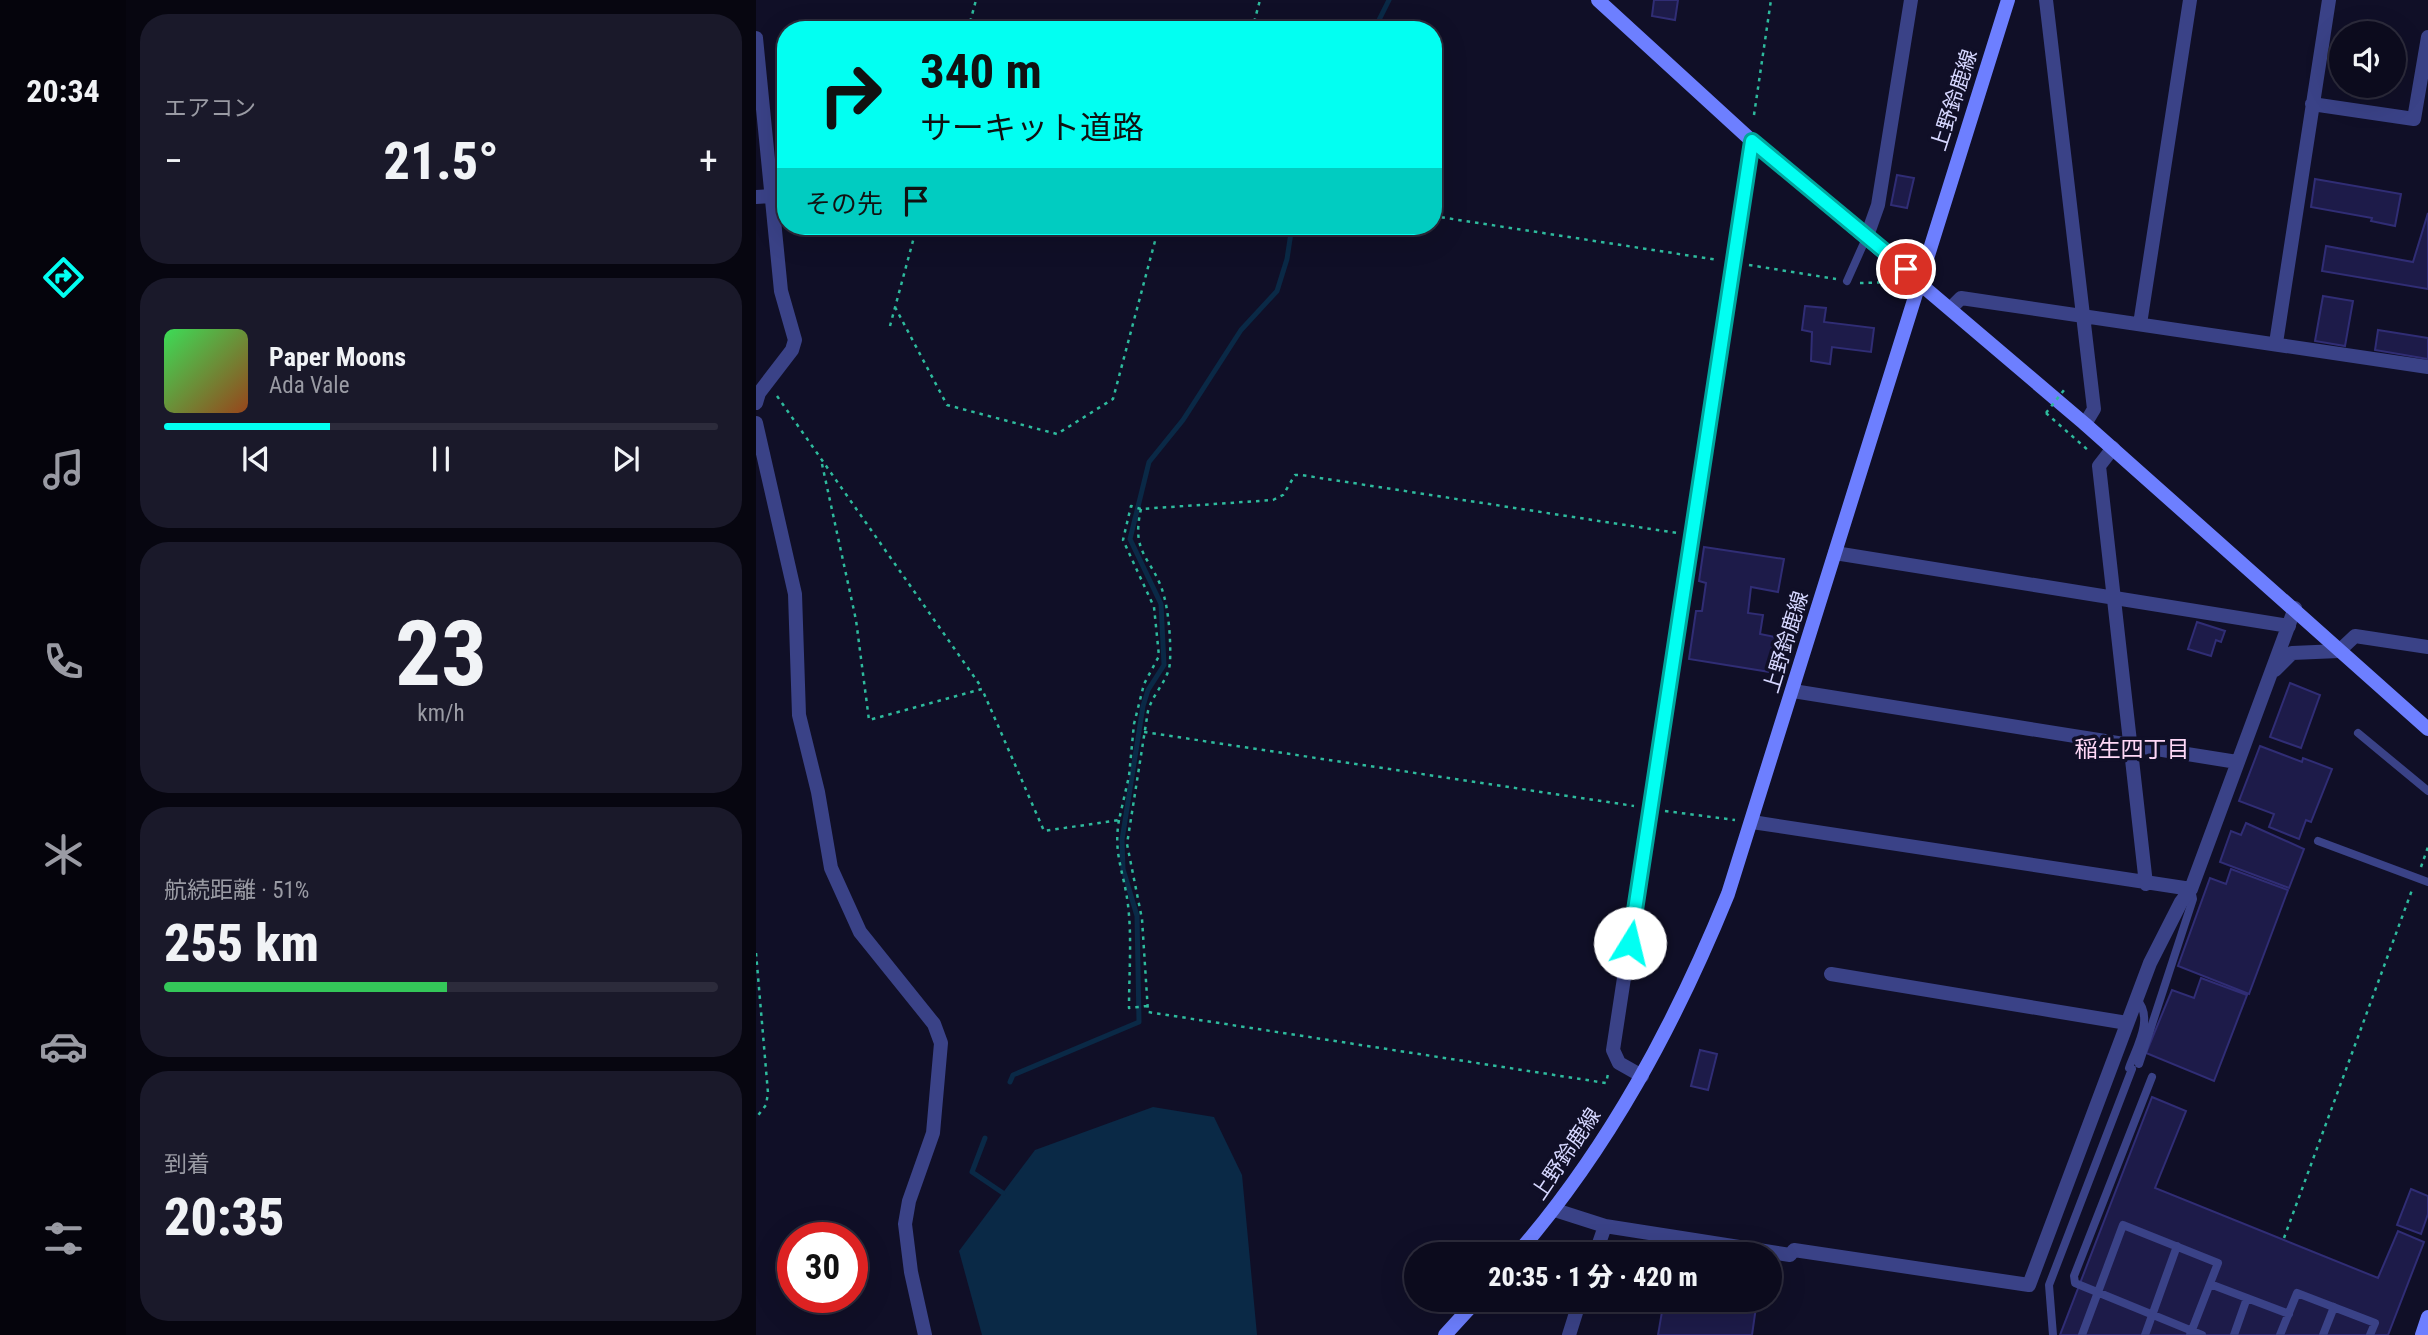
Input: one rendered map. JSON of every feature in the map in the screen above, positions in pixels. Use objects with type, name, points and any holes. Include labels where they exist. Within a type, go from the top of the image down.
[{"type":"main road","points":[[1598,0],[1611,5],[1752,141],[1919,279],[2295,608],[2339,651],[2428,729]]},
{"type":"main road","name":"上野鈴鹿線","points":[[1527,1242],[1555,1210],[1601,1144],[1670,1026],[1704,953],[1752,822],[2008,0]]},
{"type":"main road","points":[[1445,1335],[1466,1312]]},
{"type":"main road","points":[[2422,1335],[2428,1319]]},
{"type":"street","points":[[1867,236],[1878,205],[1910,0]]},
{"type":"street","points":[[2046,0],[2094,409],[2085,424]]},
{"type":"street","points":[[2140,324],[2190,0]]},
{"type":"street","points":[[2276,343],[2329,0]]},
{"type":"street","points":[[2312,104],[2414,119],[2428,37]]},
{"type":"street","points":[[756,38],[764,197],[781,291],[795,340],[792,350],[756,403]]},
{"type":"street","points":[[1642,1076],[1629,1072],[1618,1061],[1613,1050],[1752,141]]},
{"type":"street","points":[[1951,308],[1962,298],[2428,367]]},
{"type":"street","points":[[756,423],[795,594],[799,715],[818,792],[831,868],[860,932],[934,1024],[941,1043],[932,1117],[933,1133],[909,1201],[905,1224],[911,1272],[925,1335]]},
{"type":"street","points":[[2113,448],[2099,466],[2146,884]]},
{"type":"street","points":[[1835,553],[2289,626]]},
{"type":"street","points":[[1555,1210],[1605,1226],[1790,1255],[1794,1250],[2029,1285],[2150,963],[2181,902],[2191,889],[2295,608]]},
{"type":"street","points":[[2269,676],[2292,653],[2339,651],[2355,636],[2428,647]]},
{"type":"street","points":[[1793,691],[2237,762]]},
{"type":"street","points":[[1752,822],[2191,889]]},
{"type":"street","points":[[1830,974],[2127,1023]]},
{"type":"street","points":[[1599,1242],[1605,1226]]},
{"type":"street","points":[[1569,1335],[1576,1312]]},
{"type":"lane","points":[[1847,281],[1867,236]]},
{"type":"lane","points":[[2358,733],[2425,789],[2428,778]]},
{"type":"lane","points":[[2318,841],[2428,882]]},
{"type":"lane","points":[[2053,1335],[2049,1285],[2133,1067],[2193,899],[2191,889]]},
{"type":"lane","points":[[2133,1067],[2145,1026],[2142,1004],[2136,999]]},
{"type":"lane","points":[[2152,1077],[2074,1276],[2075,1283],[2191,1333],[2202,1335]]},
{"type":"lane","points":[[2082,1335],[2123,1225],[2218,1263],[2191,1333]]},
{"type":"lane","points":[[2145,1335],[2177,1246]]},
{"type":"lane","points":[[2210,1284],[2289,1314]]},
{"type":"lane","points":[[2280,1335],[2297,1293],[2375,1324],[2370,1335]]},
{"type":"lane","points":[[2234,1335],[2247,1298]]},
{"type":"lane","points":[[2323,1335],[2333,1307]]},
{"type":"path","points":[[970,21],[975,0]]},
{"type":"path","points":[[1254,21],[1260,0]]},
{"type":"path","points":[[1754,116],[1771,0]]},
{"type":"path","points":[[1442,217],[1872,285],[1919,279]]},
{"type":"path","points":[[890,326],[915,235]]},
{"type":"path","points":[[895,307],[947,405],[1057,434],[1113,399],[1157,235]]},
{"type":"path","points":[[769,381],[783,408],[822,464],[966,662],[982,689],[1044,831],[1119,820]]},
{"type":"path","points":[[2064,390],[2046,413],[2089,450]]},
{"type":"path","points":[[822,464],[856,620],[869,720],[982,689]]},
{"type":"path","points":[[1147,1006],[1129,1008],[1128,904],[1118,866],[1115,841],[1129,776],[1134,724],[1144,684],[1159,656],[1154,607],[1123,540],[1131,506],[1140,509],[1273,500],[1283,495],[1295,475],[1301,475],[1690,535]]},
{"type":"path","points":[[1140,509],[1136,540],[1164,596],[1170,663],[1166,678],[1153,694],[1144,733],[1127,844],[1142,919],[1148,1012],[1606,1083],[1609,1068],[1618,1061]]},
{"type":"path","points":[[1144,733],[1752,822]]},
{"type":"path","points":[[2284,1238],[2428,848]]},
{"type":"path","points":[[756,953],[768,1093],[766,1105],[756,1118]]},
{"type":"water","points":[[1153,1107],[1214,1117],[1242,1175],[1257,1335],[982,1335],[959,1251],[1035,1150]]},
{"type":"building","points":[[1654,0],[1678,0],[1675,20],[1652,16]]},
{"type":"building","points":[[1897,175],[1914,178],[1907,208],[1891,205]]},
{"type":"building","points":[[2315,179],[2401,194],[2395,226],[2371,221],[2372,218],[2311,207]]},
{"type":"building","points":[[2428,213],[2428,289],[2322,271],[2326,246],[2413,262]]},
{"type":"building","points":[[2323,296],[2353,301],[2345,346],[2315,341]]},
{"type":"building","points":[[1805,306],[1826,308],[1824,322],[1874,328],[1871,352],[1832,347],[1830,364],[1811,361],[1812,332],[1802,330]]},
{"type":"building","points":[[2378,330],[2428,338],[2428,359],[2375,350]]},
{"type":"building","points":[[1704,547],[1784,559],[1778,592],[1751,587],[1748,613],[1763,615],[1760,634],[1780,638],[1776,673],[1689,659],[1696,611],[1702,611],[1706,583],[1699,581]]},
{"type":"building","points":[[2197,622],[2225,631],[2221,642],[2216,640],[2211,656],[2188,649]]},
{"type":"building","points":[[2290,683],[2320,695],[2301,748],[2270,737]]},
{"type":"building","points":[[2260,746],[2302,762],[2303,758],[2332,769],[2311,822],[2306,820],[2299,839],[2269,827],[2274,814],[2239,801]]},
{"type":"building","points":[[2246,823],[2304,849],[2289,888],[2220,862],[2231,831],[2241,835]]},
{"type":"building","points":[[2231,869],[2288,890],[2249,994],[2178,966],[2210,878],[2226,884]]},
{"type":"building","points":[[2201,978],[2247,995],[2214,1081],[2146,1053],[2172,990],[2194,998]]},
{"type":"building","points":[[1700,1050],[1717,1054],[1708,1090],[1691,1086]]},
{"type":"building","points":[[2152,1097],[2186,1111],[2155,1188],[2378,1278],[2398,1231],[2424,1242],[2388,1335],[2060,1335]]},
{"type":"building","points":[[2411,1189],[2428,1196],[2428,1214],[2421,1234],[2397,1225]]},
{"type":"building","points":[[1662,1312],[1755,1312],[1752,1335],[1658,1335]]},
{"type":"waterway","points":[[1378,21],[1389,0]]},
{"type":"waterway","points":[[1010,1082],[1013,1075],[1139,1022],[1137,916],[1123,869],[1122,840],[1143,706],[1148,690],[1164,665],[1161,604],[1130,539],[1149,462],[1183,420],[1241,330],[1277,291],[1287,259],[1291,235]]},
{"type":"waterway","points":[[985,1138],[972,1172],[1003,1193]]},
{"type":"district","name":"稲生四丁目","points":[[2132,749]]},
{"type":"route","points":[[1630,943],[1752,141],[1906,269]]}]
